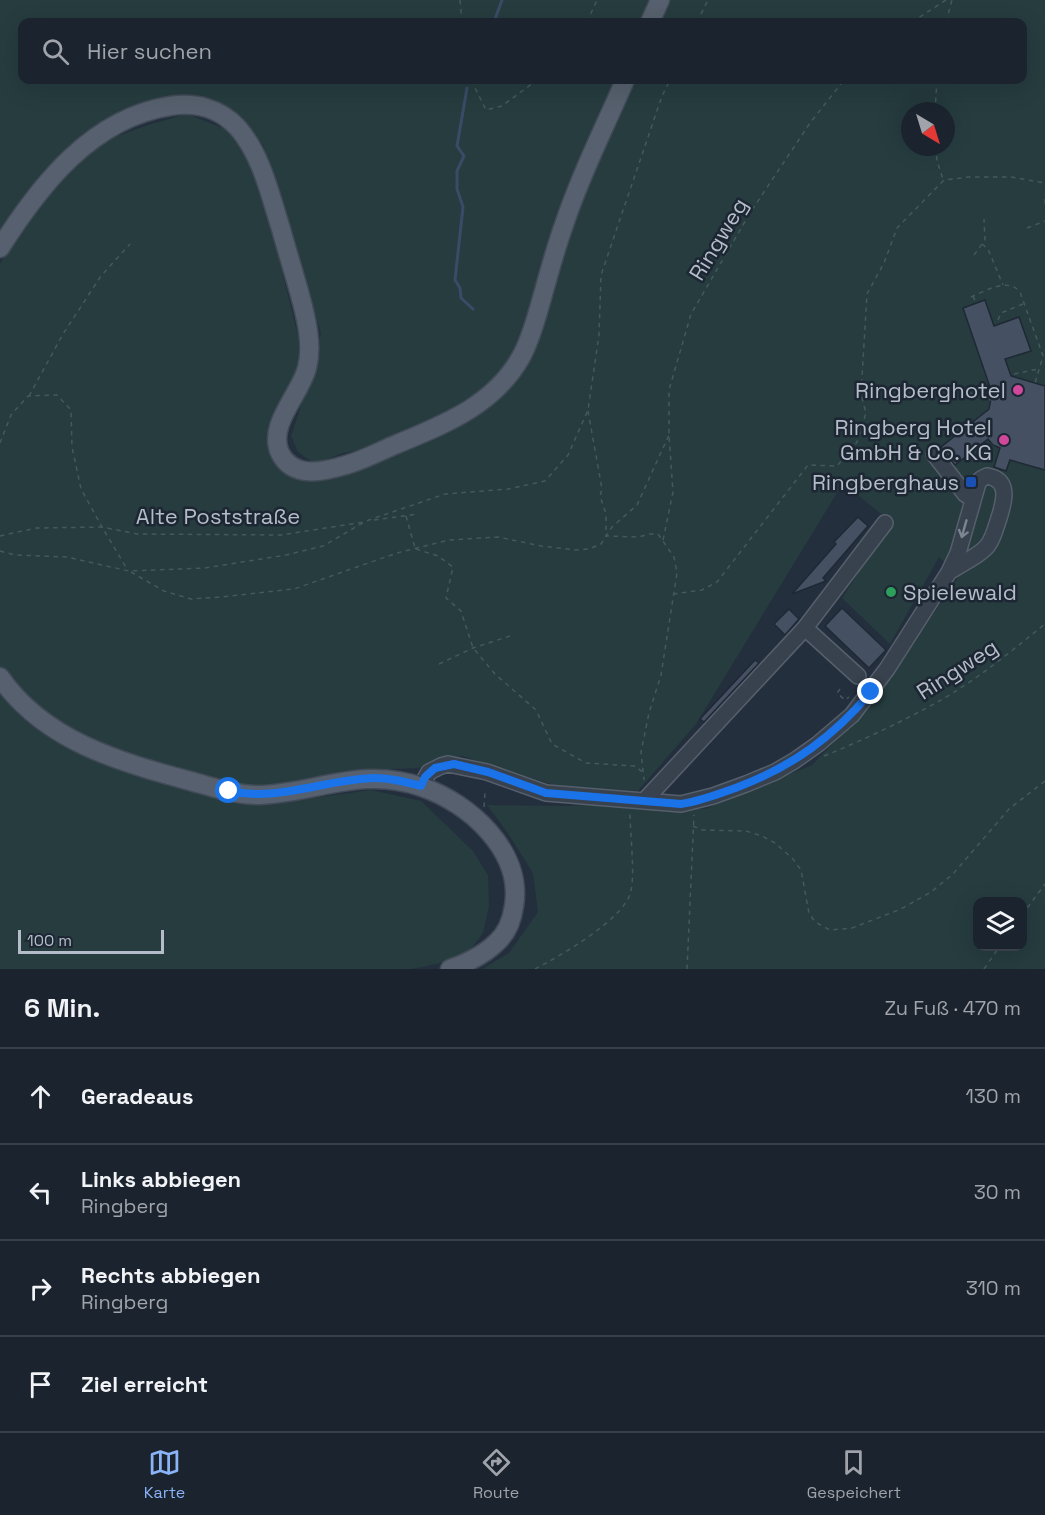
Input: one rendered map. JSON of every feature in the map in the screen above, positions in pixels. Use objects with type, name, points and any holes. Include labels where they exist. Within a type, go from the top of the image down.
[{"type":"main road","points":[[652,18],[660,0]]},
{"type":"main road","points":[[0,248],[51,178],[79,150],[112,126],[142,112],[178,105],[203,107],[225,115],[245,138],[264,175],[300,295],[309,338],[308,365],[299,390],[280,421],[277,431],[278,448],[288,464],[295,469],[316,472],[334,469],[356,462],[467,412],[495,391],[509,375],[526,348],[565,219],[623,84]]},
{"type":"main road","points":[[0,677],[26,708],[75,742],[96,752],[219,789],[257,795],[274,794],[333,782],[378,778],[421,786],[456,804],[487,830],[503,853],[515,885],[513,916],[501,938],[477,957],[450,969]]},
{"type":"lane","points":[[934,454],[965,494],[973,499]]},
{"type":"lane","points":[[421,786],[425,777],[435,768],[454,764],[488,772],[546,793],[681,804],[713,796],[775,772],[818,744],[852,715],[871,692],[949,572],[958,553],[978,483],[987,476],[996,478],[1003,487],[1005,496],[988,546],[949,572]]},
{"type":"lane","points":[[638,799],[805,628],[885,523]]},
{"type":"lane","points":[[805,628],[858,676]]},
{"type":"path","points":[[460,0],[462,18]]},
{"type":"path","points":[[589,18],[597,0]]},
{"type":"path","points":[[699,18],[708,0]]},
{"type":"path","points":[[918,18],[946,0]]},
{"type":"path","points":[[947,18],[952,0]]},
{"type":"path","points":[[474,84],[486,110],[502,106],[532,84]]},
{"type":"path","name":"Ringweg","points":[[663,540],[673,492],[669,390],[691,314],[750,213],[810,123],[841,84]]},
{"type":"path","points":[[936,102],[937,84]]},
{"type":"path","points":[[937,156],[944,180]]},
{"type":"path","points":[[673,594],[702,590],[717,582],[808,465],[837,466],[856,442],[866,413],[861,394],[867,294],[884,263],[897,228],[944,180],[1011,177],[1045,183]]},
{"type":"path","points":[[1045,199],[1045,206]]},
{"type":"path","points":[[974,255],[985,240],[984,219]]},
{"type":"path","points":[[1027,228],[1045,221]]},
{"type":"path","points":[[0,443],[11,415],[28,396],[63,334],[101,276],[130,244]]},
{"type":"path","points":[[982,244],[988,249],[1002,285]]},
{"type":"path","points":[[976,303],[972,296],[1002,285],[1017,288],[1044,356],[1035,383]]},
{"type":"path","points":[[998,320],[1001,313],[1024,304]]},
{"type":"path","points":[[1014,374],[1039,369]]},
{"type":"path","points":[[952,390],[991,400]]},
{"type":"path","points":[[28,396],[57,395],[71,410],[72,447],[81,489],[129,571],[164,591],[191,599],[294,589],[397,554],[449,540],[498,537],[541,546],[576,550],[589,549],[600,544],[612,528],[637,505],[669,435]]},
{"type":"path","points":[[588,410],[602,489],[600,496],[606,514],[606,536]]},
{"type":"path","name":"Alte Poststraße","points":[[0,536],[36,528],[102,527],[137,534],[281,535],[418,514]]},
{"type":"path","points":[[406,516],[416,549]]},
{"type":"path","points":[[535,969],[581,941],[619,913],[631,891],[638,799],[644,773],[641,752],[649,713],[661,675],[677,573],[674,556],[658,534],[639,537],[606,536]]},
{"type":"path","points":[[416,549],[438,556],[453,567],[446,598],[461,611],[473,648],[495,674],[536,711],[552,744],[586,763],[635,766],[644,773]]},
{"type":"path","name":"Ringweg","points":[[820,758],[934,704],[995,664],[1045,624]]},
{"type":"path","points":[[439,664],[473,648],[510,636]]},
{"type":"path","points":[[840,689],[837,693],[845,700]]},
{"type":"path","points":[[687,969],[693,826],[702,830],[746,831],[775,843],[793,859],[801,870],[809,913],[815,922],[830,930],[852,928],[901,909],[931,892],[953,874],[1009,809],[1045,782]]},
{"type":"path","points":[[484,807],[485,793]]},
{"type":"path","points":[[1027,909],[1045,884]]},
{"type":"path","points":[[984,969],[997,951]]},
{"type":"green space","points":[[0,0],[655,0],[646,18],[18,18],[18,84],[616,84],[514,357],[480,396],[377,447],[343,453],[315,464],[298,452],[291,436],[310,378],[321,333],[263,145],[237,119],[191,100],[70,150],[43,174],[0,235]]},
{"type":"green space","points":[[668,0],[1045,0],[1045,969],[482,969],[509,953],[538,912],[533,873],[487,805],[566,806],[629,803],[705,809],[812,765],[873,702],[959,576],[939,557],[890,644],[842,598],[891,522],[843,483],[696,724],[638,791],[557,786],[462,756],[417,768],[343,771],[278,786],[223,784],[83,740],[42,714],[0,667],[0,264],[15,238],[56,183],[101,142],[187,114],[225,129],[246,151],[264,196],[298,336],[299,373],[270,430],[270,453],[280,468],[308,481],[347,475],[440,436],[500,391],[576,207],[631,84],[1027,84],[1027,18],[660,18]]},
{"type":"green space","points":[[0,689],[31,722],[222,799],[278,803],[371,790],[421,801],[473,851],[488,875],[489,906],[483,933],[464,958],[412,969],[0,969]]},
{"type":"building","name":"Ringberghotel","points":[[985,300],[994,326],[1019,317],[1031,351],[1005,359],[1011,376],[1045,386],[1045,470],[1010,460],[1006,471],[994,467],[1000,448],[988,439],[955,465],[941,447],[989,409],[992,393],[963,308]]},
{"type":"building","points":[[858,517],[868,526],[823,578],[826,581],[792,594],[836,544],[834,542]]},
{"type":"building","points":[[842,608],[886,650],[869,668],[825,626]]},
{"type":"building","points":[[789,609],[799,619],[785,635],[774,624]]},
{"type":"building","points":[[755,660],[759,663],[704,722],[700,719]]},
{"type":"waterway","points":[[495,18],[502,0]]},
{"type":"waterway","points":[[467,88],[457,146],[464,156],[457,171],[457,189],[463,207],[455,280],[460,288],[461,298],[473,309]]},
{"type":"place","name":"Ringberghotel","points":[[1018,390]]},
{"type":"place","name":"Ringberg Hotel GmbH & Co. KG","points":[[1004,440]]},
{"type":"place","name":"Ringberghaus","points":[[971,482]]},
{"type":"place","name":"Spielewald","points":[[891,592]]},
{"type":"route","points":[[229,791],[257,795],[274,794],[362,778],[392,779],[421,786],[429,772],[441,766],[454,764],[488,772],[546,793],[630,798],[681,804],[746,784],[794,761],[852,715],[871,692]]}]
